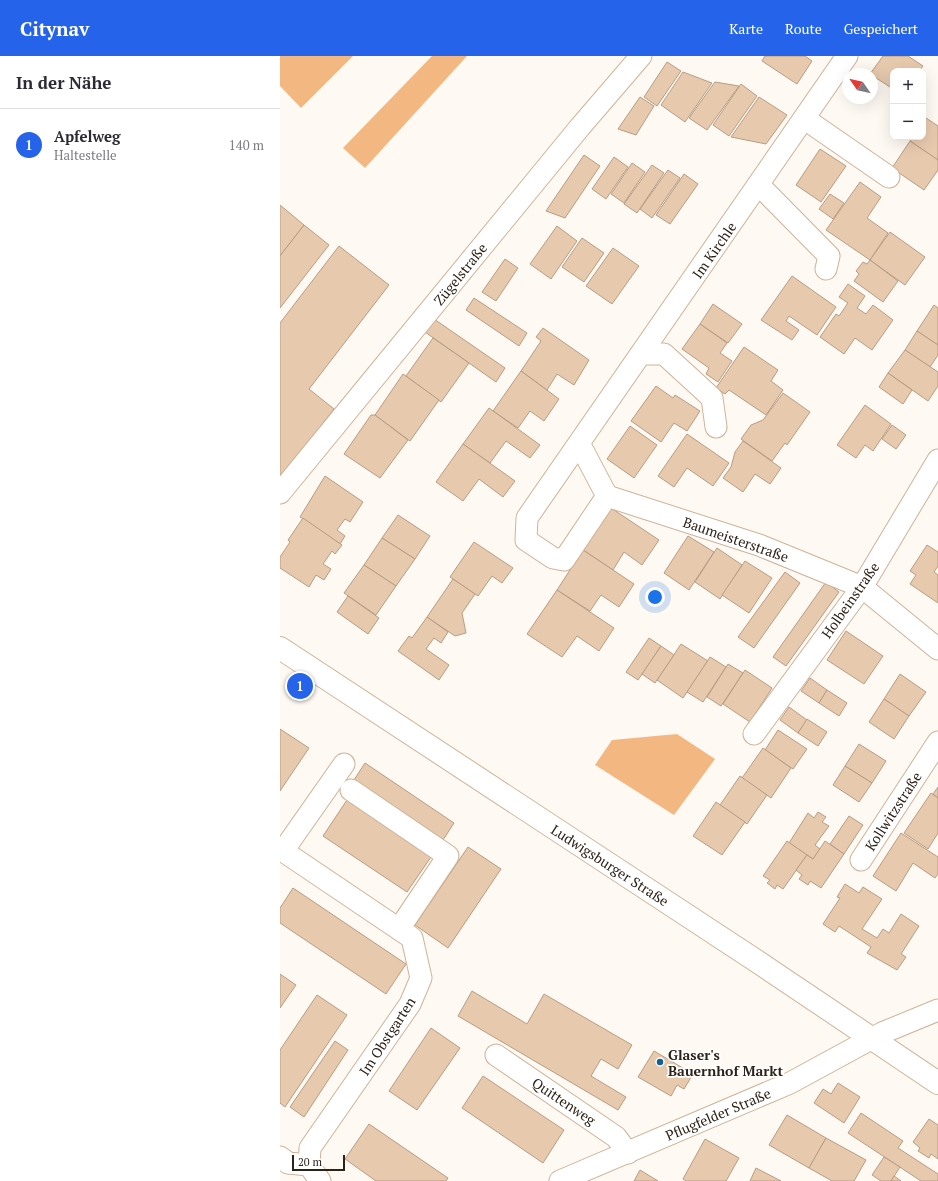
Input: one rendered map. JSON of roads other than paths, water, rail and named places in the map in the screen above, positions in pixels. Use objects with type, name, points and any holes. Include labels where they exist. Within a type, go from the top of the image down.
[{"type":"main road","name":"Ludwigsburger Straße","points":[[280,648],[938,1083]]},
{"type":"street","name":"Zügelstraße","points":[[280,493],[580,127],[641,56]]},
{"type":"street","name":"Im Kirchle","points":[[607,496],[564,560],[552,558],[526,540],[527,518],[805,119],[847,56]]},
{"type":"street","points":[[805,119],[889,177]]},
{"type":"street","points":[[759,185],[829,256],[826,269]]},
{"type":"street","points":[[641,354],[664,354],[712,398],[716,427]]},
{"type":"street","points":[[579,442],[607,496]]},
{"type":"street","name":"Holbeinstraße","points":[[754,734],[862,587],[938,460]]},
{"type":"street","name":"Baumeisterstraße","points":[[607,496],[759,545],[862,587],[938,649]]},
{"type":"street","name":"Kollwitzstraße","points":[[861,860],[938,742]]},
{"type":"street","points":[[281,850],[344,764]]},
{"type":"street","points":[[350,790],[448,856],[399,929]]},
{"type":"street","name":"Im Obstgarten","points":[[281,850],[412,938],[421,978],[410,1004],[310,1148],[315,1173]]},
{"type":"street","name":"Pflugfelder Straße","points":[[560,1181],[790,1084],[882,1032],[938,1010]]},
{"type":"street","name":"Quittenweg","points":[[496,1055],[616,1137],[628,1153]]},
{"type":"street","points":[[280,1158],[288,1163],[315,1173]]},
{"type":"place","name":"Apfelweg","points":[[300,686]]},
{"type":"place","name":"Glaser's Bauernhof Markt","points":[[660,1062]]}]
